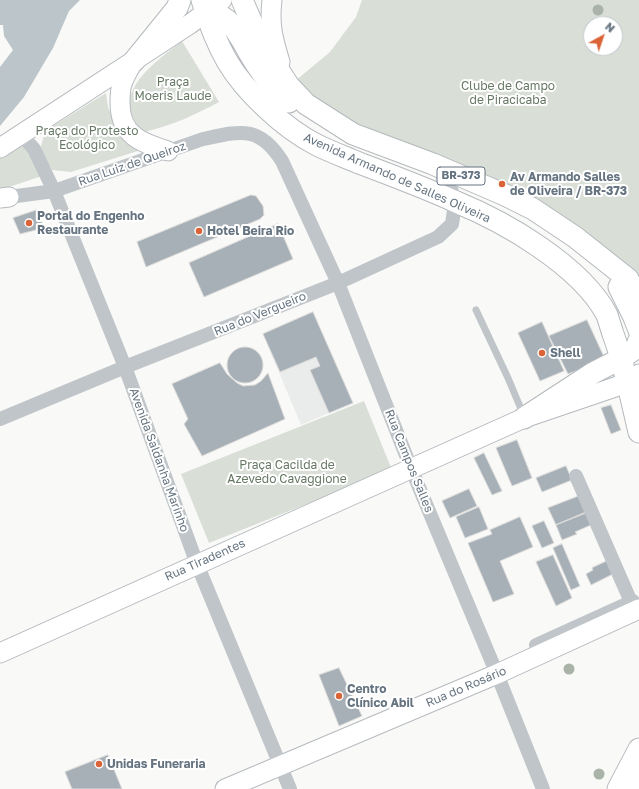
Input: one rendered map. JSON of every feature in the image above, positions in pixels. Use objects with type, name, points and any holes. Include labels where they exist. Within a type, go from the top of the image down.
[{"type":"main road","points":[[134,61],[177,8],[180,0]]},
{"type":"main road","name":"Avenida Armando de Salles Oliveira","points":[[242,0],[252,23],[276,66],[289,86],[306,104],[353,134],[433,164],[505,195],[533,209],[575,237],[634,283],[639,300]]},
{"type":"main road","points":[[204,7],[226,19],[239,36],[268,82],[282,96],[298,109],[317,121],[353,134]]},
{"type":"main road","name":"Avenida Armando de Salles Oliveira","points":[[204,7],[226,60],[242,83],[261,102],[298,134],[317,145],[340,155],[454,200],[520,234],[571,271],[589,290],[606,315],[622,358],[633,379]]},
{"type":"main road","points":[[597,254],[622,292],[639,330]]},
{"type":"main road","points":[[524,418],[593,373],[622,358],[636,348],[639,340]]},
{"type":"main road","points":[[633,379],[639,432]]},
{"type":"main road","points":[[618,789],[639,749]]},
{"type":"street","points":[[0,148],[134,61],[204,7],[222,0]]},
{"type":"street","name":"BR-373","points":[[272,0],[270,13],[272,36],[289,86]]},
{"type":"street","points":[[134,61],[122,84],[120,97],[120,110],[125,127],[139,141],[149,146],[168,151]]},
{"type":"street","name":"Rua Luiz de Queiroz","points":[[3,199],[54,191],[203,139],[239,132],[251,134],[264,139]]},
{"type":"street","name":"Avenida Saldanha Marinho","points":[[21,134],[34,149],[54,191],[125,368],[197,564],[290,789]]},
{"type":"street","name":"Rua Campos Salles","points":[[264,139],[274,148],[282,161],[338,283],[411,468],[543,789]]},
{"type":"street","name":"Rua do Vergueiro","points":[[0,419],[338,283],[438,236],[452,224],[454,200],[450,187],[442,174],[433,164]]},
{"type":"street","name":"Rua Tiradentes","points":[[0,653],[524,418],[633,379]]},
{"type":"street","points":[[536,645],[637,605],[576,476]]},
{"type":"street","name":"Rua do Rosário","points":[[225,789],[497,674],[637,605]]},
{"type":"street","points":[[633,789],[639,780]]},
{"type":"lane","points":[[476,310],[508,378],[524,418]]},
{"type":"shaded area","points":[[0,0],[80,0],[69,11],[53,48],[24,97],[0,126],[0,67],[13,50],[4,36],[3,25],[0,25]]},
{"type":"shaded area","points":[[313,313],[352,403],[301,425],[263,334]]},
{"type":"green space","name":"Clube de Campo de Piracicaba","points":[[362,0],[639,0],[639,286],[575,237],[353,134],[289,86],[330,52],[356,17]]},
{"type":"green space","name":"Praça Moeris Laude","points":[[182,41],[219,102],[183,120],[144,132],[133,117],[130,106],[131,95],[136,84],[153,64]]},
{"type":"green space","name":"Praça do Protesto Ecológico","points":[[106,93],[108,107],[114,122],[141,150],[71,172],[52,170],[40,150],[44,135],[53,126]]},
{"type":"green space","points":[[23,143],[42,176],[0,190],[0,157]]},
{"type":"green space","name":"Praça Cacilda de Azevedo Cavaggione","points":[[364,401],[392,470],[209,543],[181,474]]},
{"type":"building","name":"Hotel Beira Rio","points":[[251,195],[256,196],[263,206],[264,215],[260,219],[146,267],[137,242]]},
{"type":"building","name":"Portal do Engenho Restaurante","points":[[37,210],[44,228],[20,234],[13,218]]},
{"type":"building","points":[[278,224],[293,259],[204,297],[189,263]]},
{"type":"building","points":[[313,312],[353,403],[329,413],[310,370],[320,366],[316,357],[280,372],[263,334]]},
{"type":"building","points":[[587,320],[605,359],[568,374],[549,336]]},
{"type":"building","name":"Shell","points":[[542,322],[564,371],[540,381],[518,333]]},
{"type":"building","points":[[245,347],[255,350],[260,355],[263,365],[260,375],[255,380],[245,383],[235,380],[230,375],[227,365],[230,355],[235,350]]},
{"type":"building","points":[[220,363],[227,374],[243,386],[255,385],[268,373],[285,419],[202,456],[184,424],[188,419],[172,384]]},
{"type":"building","points":[[611,405],[621,430],[611,434],[601,408]]},
{"type":"building","points":[[517,440],[532,478],[512,486],[496,448]]},
{"type":"building","points":[[484,453],[502,491],[492,495],[474,458]]},
{"type":"building","points":[[566,466],[572,480],[542,492],[536,478]]},
{"type":"building","points":[[469,489],[477,506],[450,518],[442,501]]},
{"type":"building","points":[[579,496],[586,513],[556,525],[548,508]]},
{"type":"building","points":[[479,507],[488,529],[465,538],[456,517]]},
{"type":"building","points":[[587,512],[593,524],[575,532],[577,534],[562,540],[556,525]]},
{"type":"building","points":[[520,517],[533,547],[500,561],[514,594],[493,602],[468,543],[492,534],[490,530]]},
{"type":"building","points":[[544,521],[554,543],[542,548],[532,526]]},
{"type":"building","points":[[562,544],[580,586],[571,590],[553,548]]},
{"type":"building","points":[[553,555],[572,598],[556,606],[536,562]]},
{"type":"building","points":[[607,561],[613,574],[591,585],[586,574],[593,570],[592,568]]},
{"type":"building","name":"Centro Clínico Abil","points":[[339,668],[362,716],[339,726],[319,675]]},
{"type":"building","name":"Unidas Funeraria","points":[[108,755],[122,789],[72,789],[65,772]]},
{"type":"place","name":"Av Armando Salles de Oliveira / BR-373","points":[[502,184]]},
{"type":"place","name":"Portal do Engenho Restaurante","points":[[29,223]]},
{"type":"place","name":"Hotel Beira Rio","points":[[199,231]]},
{"type":"place","name":"Shell","points":[[542,353]]},
{"type":"place","name":"Centro Clínico Abil","points":[[339,696]]},
{"type":"place","name":"Unidas Funeraria","points":[[99,764]]}]
